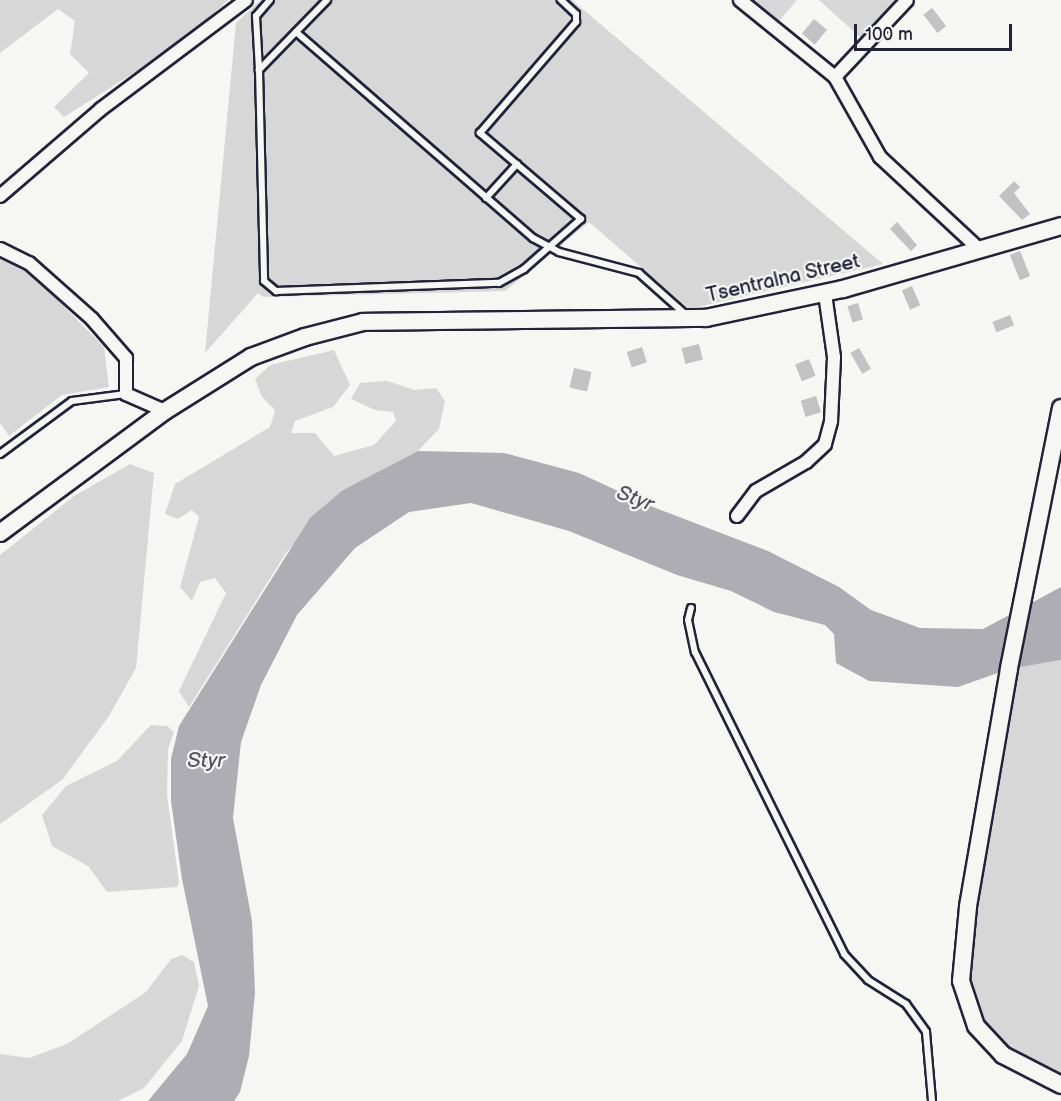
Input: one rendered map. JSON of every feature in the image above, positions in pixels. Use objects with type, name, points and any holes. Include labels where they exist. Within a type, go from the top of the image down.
[{"type":"street","points":[[740,0],[835,77],[880,157],[980,250]]},
{"type":"street","points":[[835,77],[907,0]]},
{"type":"street","points":[[0,196],[101,110],[239,2]]},
{"type":"street","name":"Tsentralna Street","points":[[0,533],[165,411],[251,357],[305,337],[363,322],[690,319],[771,307],[825,294],[1060,227]]},
{"type":"street","points":[[0,249],[29,262],[92,319],[126,358],[126,394],[165,411]]},
{"type":"street","points":[[737,516],[756,491],[806,462],[825,444],[831,422],[834,357],[825,294]]},
{"type":"street","points":[[1059,417],[1009,669],[968,907],[961,981],[976,1026],[1003,1055],[1061,1085]]},
{"type":"lane","points":[[270,0],[256,16],[264,281],[268,288],[276,291],[499,284],[511,278],[581,219],[480,133],[576,21],[576,14],[561,0]]},
{"type":"lane","points":[[259,70],[327,0]]},
{"type":"lane","points":[[296,32],[533,238],[559,252],[639,273],[690,319]]},
{"type":"lane","points":[[486,198],[517,164]]},
{"type":"lane","points":[[0,454],[72,401],[126,394]]},
{"type":"lane","points":[[691,608],[688,620],[695,652],[844,954],[868,980],[906,1004],[926,1032],[932,1101]]},
{"type":"shaded area","points":[[0,0],[228,0],[181,43],[64,117],[54,107],[89,73],[70,54],[75,21],[58,9],[0,53]]},
{"type":"shaded area","points":[[261,0],[572,0],[883,264],[689,309],[589,222],[505,291],[263,297],[258,293],[205,353],[236,23]]},
{"type":"shaded area","points":[[747,0],[797,0],[779,21]]},
{"type":"shaded area","points":[[819,0],[897,0],[898,1],[861,38]]},
{"type":"shaded area","points":[[0,259],[26,268],[104,347],[109,387],[62,395],[9,436],[0,423]]},
{"type":"shaded area","points":[[334,350],[350,385],[333,407],[295,421],[291,433],[315,433],[334,456],[374,445],[396,421],[393,412],[375,410],[351,399],[360,383],[387,381],[415,390],[436,388],[445,401],[439,429],[418,451],[343,490],[286,553],[189,707],[179,691],[226,593],[215,578],[200,582],[192,601],[180,587],[199,517],[192,510],[178,519],[165,514],[175,484],[270,427],[275,410],[262,397],[255,379],[270,365]]},
{"type":"shaded area","points":[[130,464],[154,473],[136,668],[109,716],[62,780],[0,824],[0,555],[74,496]]},
{"type":"shaded area","points":[[1061,660],[1061,1085],[976,1026],[961,981],[1009,669]]},
{"type":"shaded area","points":[[151,725],[167,726],[174,732],[168,749],[167,795],[179,883],[177,887],[107,892],[88,866],[52,846],[42,815],[66,786],[117,761]]},
{"type":"shaded area","points":[[182,955],[194,962],[199,986],[182,1041],[144,1088],[118,1101],[0,1101],[0,1054],[29,1058],[67,1044],[146,992],[171,959]]},
{"type":"water","name":"Styr","points":[[418,451],[504,453],[579,473],[653,507],[768,551],[839,587],[871,610],[920,628],[983,629],[1061,587],[1061,660],[1009,669],[958,687],[869,681],[836,663],[834,634],[825,625],[774,612],[731,591],[677,575],[569,531],[471,503],[409,512],[355,548],[297,615],[261,685],[241,742],[233,818],[252,921],[255,992],[249,1056],[240,1092],[234,1101],[148,1101],[187,1054],[208,1006],[182,879],[171,801],[171,759],[179,726],[310,518],[343,490]]},
{"type":"building","points":[[932,8],[946,26],[937,33],[923,15]]},
{"type":"building","points":[[814,19],[827,30],[815,44],[802,34]]},
{"type":"building","points":[[1014,181],[1020,187],[1014,193],[1030,214],[1022,220],[999,196]]},
{"type":"building","points":[[897,222],[917,245],[911,251],[890,229]]},
{"type":"building","points":[[1020,251],[1030,276],[1020,280],[1010,255]]},
{"type":"building","points":[[912,286],[920,305],[910,310],[902,290]]},
{"type":"building","points":[[858,303],[863,319],[852,322],[847,306]]},
{"type":"building","points":[[1010,315],[1014,325],[997,332],[992,322]]},
{"type":"building","points":[[699,344],[703,360],[685,364],[682,348]]},
{"type":"building","points":[[642,347],[647,362],[632,367],[627,352]]},
{"type":"building","points":[[859,348],[871,369],[862,374],[850,353]]},
{"type":"building","points":[[809,359],[816,376],[802,381],[795,365]]},
{"type":"building","points":[[574,368],[592,372],[587,392],[570,387]]},
{"type":"building","points":[[816,396],[821,412],[806,417],[801,401]]}]
